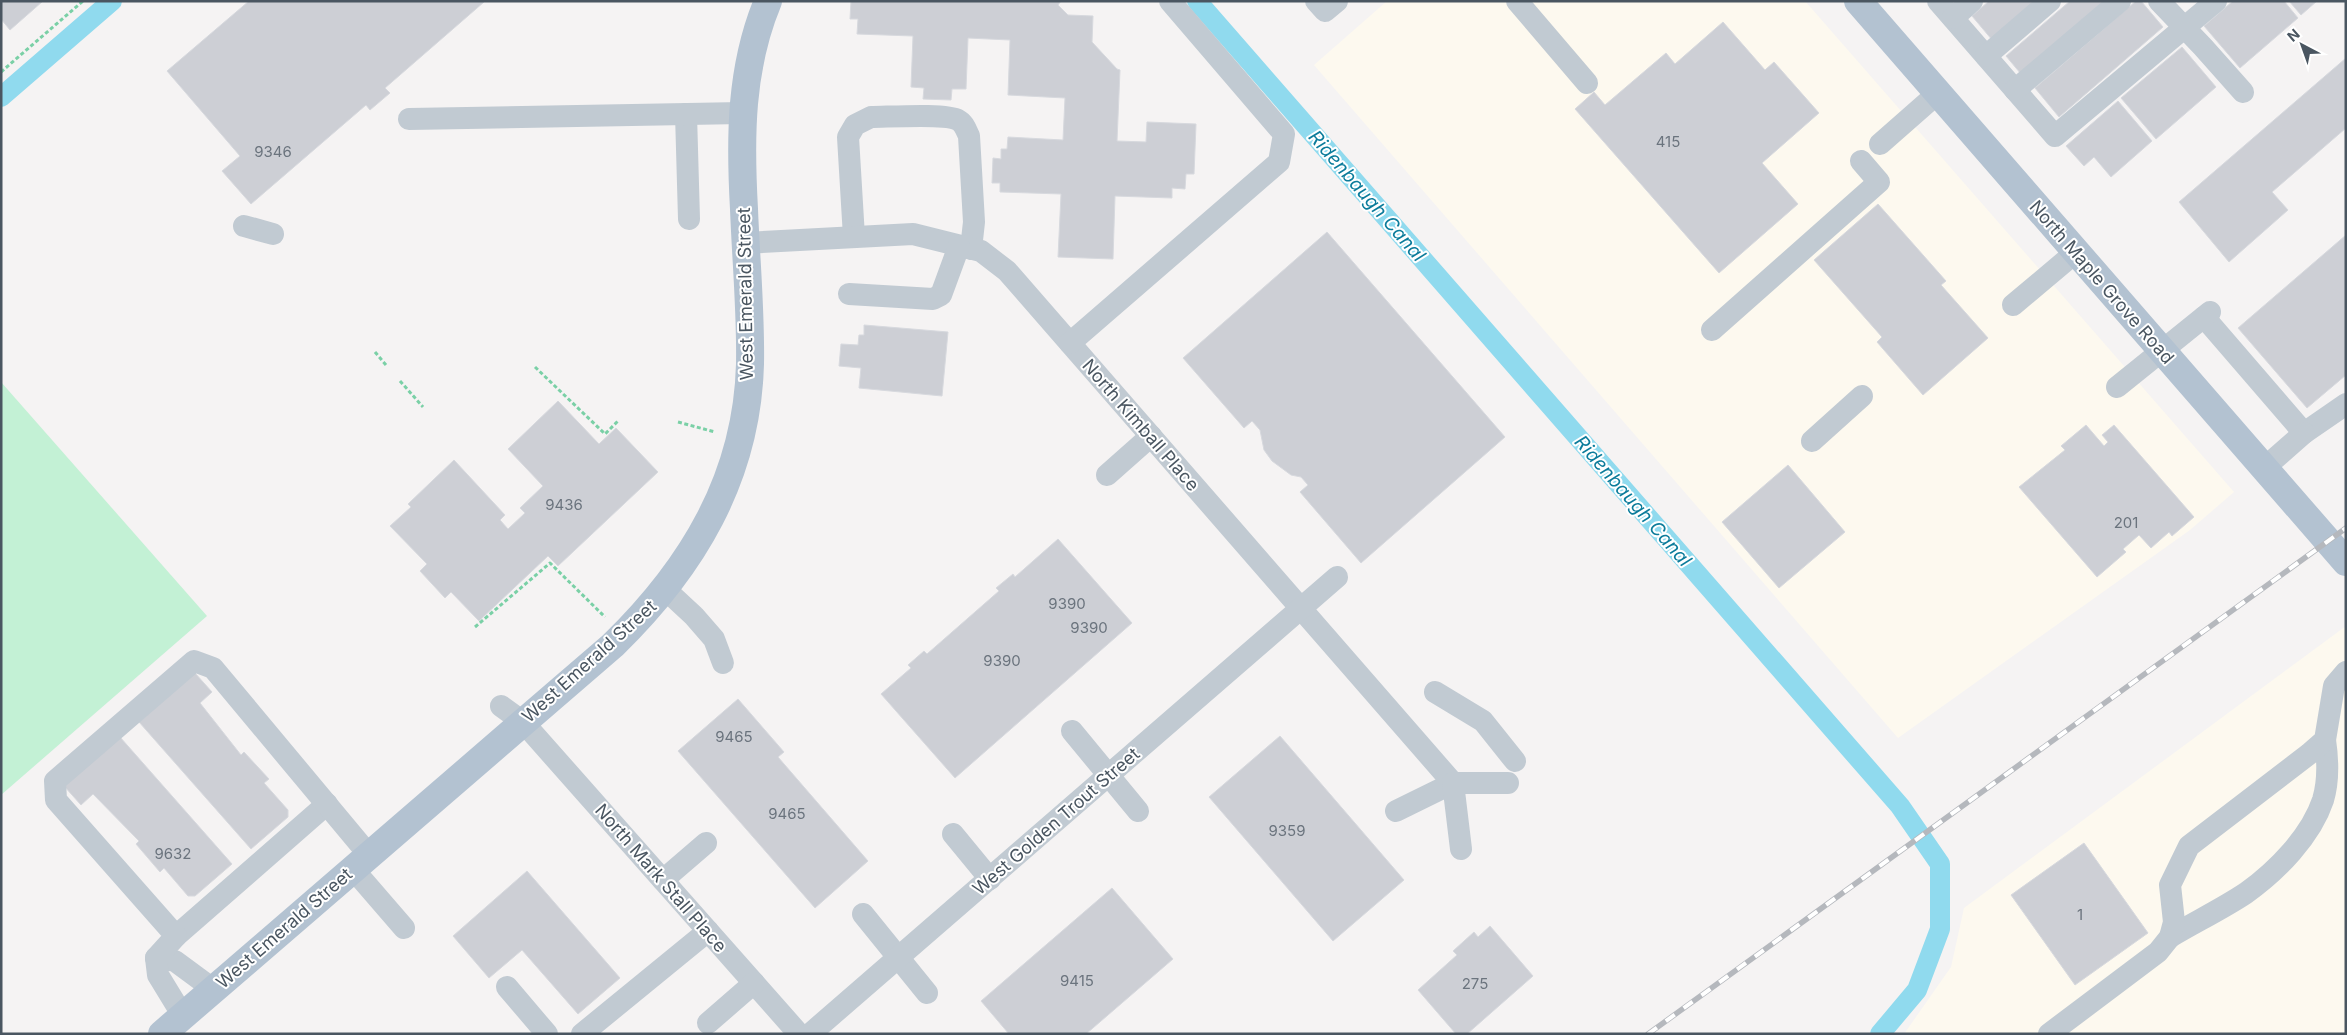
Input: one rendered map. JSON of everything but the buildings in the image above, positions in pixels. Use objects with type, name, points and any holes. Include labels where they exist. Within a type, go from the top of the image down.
[{"type":"main road","name":"West Emerald Street","points":[[162,1034],[613,645],[666,590],[704,532],[725,487],[738,446],[750,366],[741,149],[742,113],[751,51],[768,1]]},
{"type":"main road","name":"North Maple Grove Road","points":[[1858,1],[2263,469],[2346,562]]},
{"type":"street","points":[[1070,344],[1279,162],[1284,134],[1170,1]]},
{"type":"street","points":[[1316,1],[1325,12],[1336,1]]},
{"type":"street","points":[[1517,1],[1587,83]]},
{"type":"street","points":[[1938,1],[2055,136],[2185,29],[2216,1]]},
{"type":"street","points":[[1953,18],[1972,1]]},
{"type":"street","points":[[1986,56],[2050,1]]},
{"type":"street","points":[[2015,90],[2120,1]]},
{"type":"street","points":[[2159,1],[2204,47],[2243,92]]},
{"type":"street","points":[[1880,144],[1938,93]]},
{"type":"street","points":[[409,119],[742,113]]},
{"type":"street","points":[[686,114],[689,219]]},
{"type":"street","points":[[848,294],[933,299],[941,295],[965,247],[974,222],[969,136],[962,124],[956,119],[944,117],[871,116],[862,120],[851,130],[847,146],[854,237]]},
{"type":"street","points":[[1712,330],[1879,182],[1861,161]]},
{"type":"street","points":[[244,226],[273,234]]},
{"type":"street","name":"North Kimball Place","points":[[745,243],[914,234],[981,251],[1007,271],[1453,783]]},
{"type":"street","points":[[2013,305],[2076,252]]},
{"type":"street","points":[[2117,387],[2207,314],[2304,433]]},
{"type":"street","points":[[1812,441],[1862,396]]},
{"type":"street","points":[[2263,469],[2304,433],[2346,404]]},
{"type":"street","points":[[1107,475],[1151,436]]},
{"type":"street","name":"West Golden Trout Street","points":[[810,1034],[1337,577]]},
{"type":"street","points":[[666,590],[694,616],[714,639],[723,663]]},
{"type":"street","points":[[176,936],[56,800],[55,782],[194,661],[213,668],[327,804],[361,862],[404,928]]},
{"type":"street","points":[[2049,1034],[2158,952],[2170,937],[2246,893],[2278,866],[2302,838],[2323,799],[2329,764],[2326,740],[2334,686],[2346,672]]},
{"type":"street","points":[[1435,692],[1483,721],[1515,761]]},
{"type":"street","name":"North Mark Stall Place","points":[[501,706],[523,722],[799,1034]]},
{"type":"street","points":[[1072,731],[1138,811]]},
{"type":"street","points":[[2170,937],[2174,922],[2170,885],[2189,846],[2326,740]]},
{"type":"street","points":[[1396,811],[1453,783],[1508,783]]},
{"type":"street","points":[[1453,783],[1461,849]]},
{"type":"street","points":[[183,1016],[158,975],[156,958],[176,936],[327,804]]},
{"type":"street","points":[[953,834],[990,879]]},
{"type":"street","points":[[663,880],[706,843]]},
{"type":"street","points":[[863,914],[927,992]]},
{"type":"street","points":[[582,1034],[708,931]]},
{"type":"street","points":[[156,958],[175,961],[214,989]]},
{"type":"street","points":[[708,1023],[754,983]]},
{"type":"street","points":[[508,987],[547,1034]]},
{"type":"path","points":[[1,72],[82,1]]},
{"type":"path","points":[[375,352],[386,365]]},
{"type":"path","points":[[534,367],[605,434],[619,420]]},
{"type":"path","points":[[400,380],[423,407]]},
{"type":"path","points":[[678,422],[715,432]]},
{"type":"path","points":[[475,627],[550,562],[605,617]]},
{"type":"shaded area","points":[[1387,1],[1805,1],[2234,492],[2190,530],[1898,738],[1314,65]]},
{"type":"shaded area","points":[[2346,626],[2346,1034],[1904,1034],[1951,967],[1964,908]]},
{"type":"green space","points":[[1,382],[207,616],[1,795]]},
{"type":"waterway","points":[[1,97],[112,1]]},
{"type":"waterway","name":"Ridenbaugh Canal","points":[[1197,1],[1900,806],[1940,864],[1940,929],[1917,990],[1880,1034]]},
{"type":"railway","points":[[1648,1034],[2346,528]]}]
